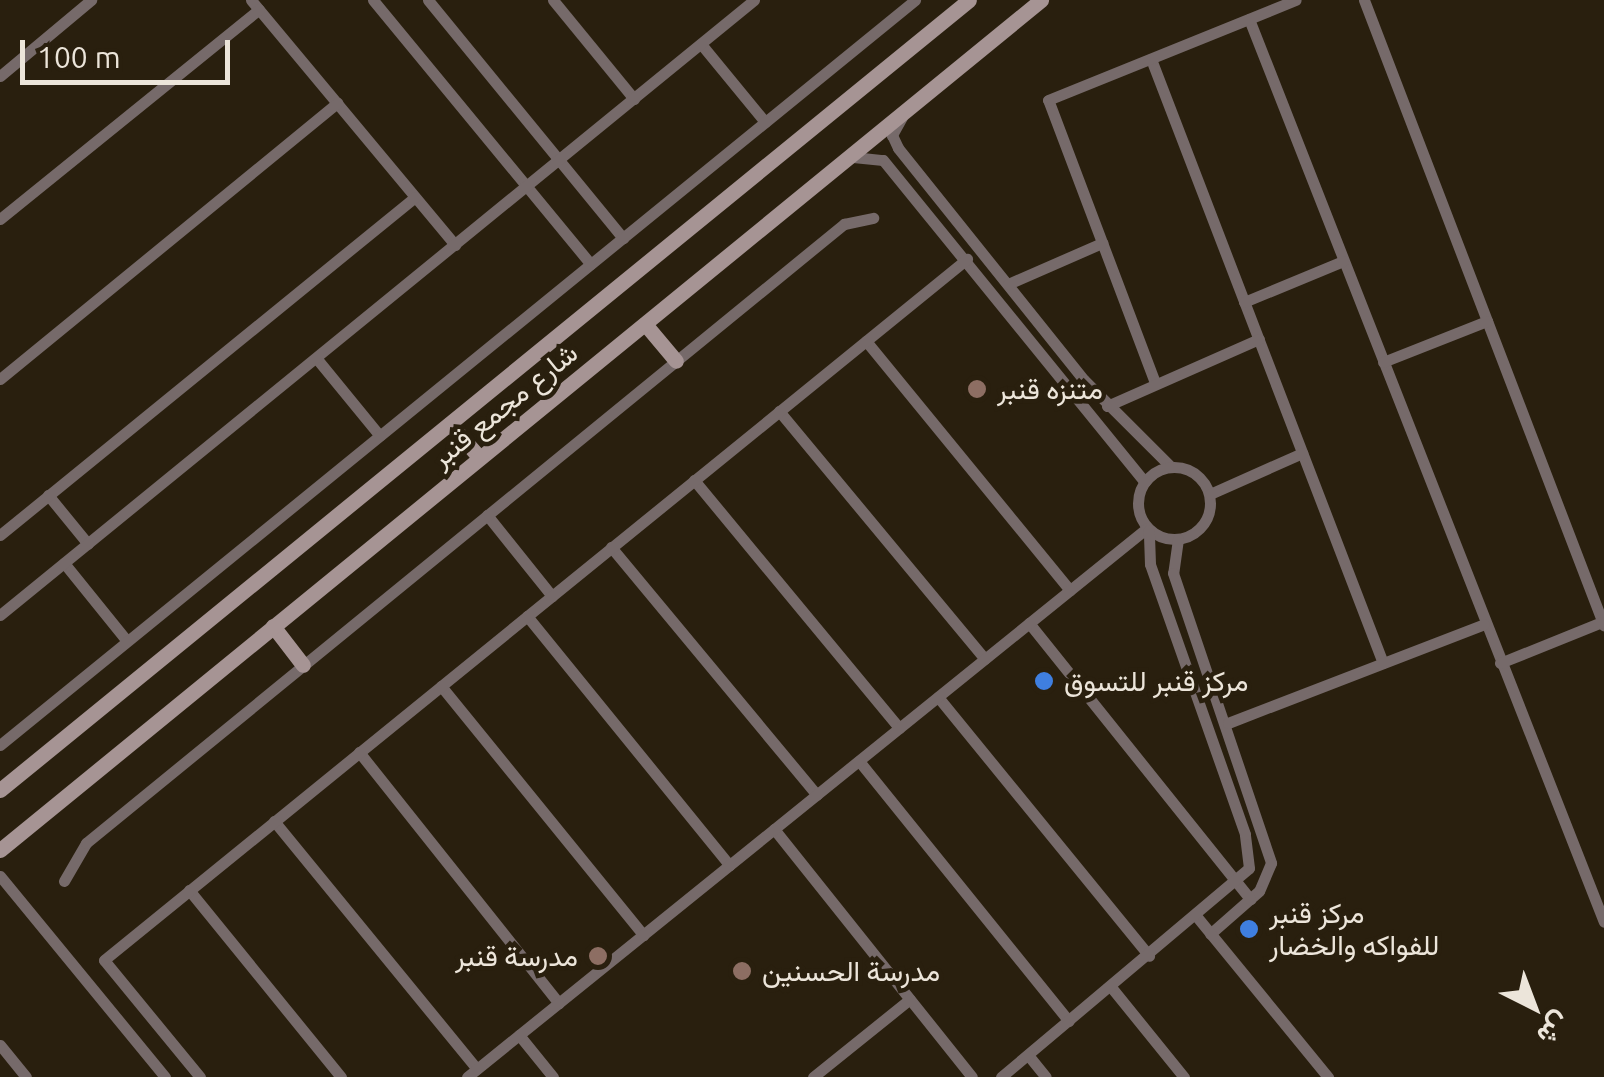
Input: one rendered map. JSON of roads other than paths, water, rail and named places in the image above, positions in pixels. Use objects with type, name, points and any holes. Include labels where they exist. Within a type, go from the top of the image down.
[{"type":"main road","name":"شارع مجمع قنبر","points":[[0,790],[969,0]]},
{"type":"main road","name":"شارع مجمع قنبر","points":[[0,850],[1040,0]]},
{"type":"main road","points":[[644,324],[676,361]]},
{"type":"main road","points":[[450,424],[479,457]]},
{"type":"main road","points":[[273,626],[303,665]]},
{"type":"street","points":[[0,76],[92,0]]},
{"type":"street","points":[[373,0],[591,264]]},
{"type":"street","points":[[428,0],[623,238]]},
{"type":"street","points":[[553,0],[634,98]]},
{"type":"street","points":[[0,615],[754,0]]},
{"type":"street","points":[[0,745],[915,0]]},
{"type":"street","points":[[1154,380],[1048,100],[1296,0]]},
{"type":"street","points":[[1364,0],[1603,624],[1500,663]]},
{"type":"street","points":[[0,218],[255,4],[455,246]]},
{"type":"street","points":[[1248,18],[1604,922]]},
{"type":"street","points":[[701,44],[765,122]]},
{"type":"street","points":[[1151,59],[1383,663]]},
{"type":"street","points":[[0,379],[337,103]]},
{"type":"street","points":[[905,113],[892,136],[898,148],[1107,406],[1171,467],[1191,471],[1210,494]]},
{"type":"street","points":[[849,158],[884,160],[1145,482]]},
{"type":"street","points":[[0,516],[5,531],[415,197]]},
{"type":"street","points":[[64,881],[86,843],[844,224],[872,218]]},
{"type":"street","points":[[1008,284],[1102,243]]},
{"type":"street","points":[[200,1077],[104,960],[967,259]]},
{"type":"street","points":[[1244,302],[1343,261]]},
{"type":"street","points":[[1382,362],[1487,321]]},
{"type":"street","points":[[1032,341],[1045,331]]},
{"type":"street","points":[[1107,406],[1154,380],[1259,340]]},
{"type":"street","points":[[866,341],[1070,590]]},
{"type":"street","points":[[316,359],[380,436]]},
{"type":"street","points":[[780,411],[985,658]]},
{"type":"street","points":[[1210,494],[1302,453]]},
{"type":"street","points":[[1001,1077],[1238,883],[1249,868],[1245,834],[1150,564],[1148,529],[1138,510],[1145,482],[1171,467]]},
{"type":"street","points":[[694,480],[899,728]]},
{"type":"street","points":[[1210,494],[1204,524],[1178,540],[1173,573],[1264,826],[1269,873],[1250,899],[1210,934]]},
{"type":"street","points":[[48,496],[88,544]]},
{"type":"street","points":[[487,515],[552,596]]},
{"type":"street","points":[[274,822],[472,1073],[1148,529]]},
{"type":"street","points":[[1148,529],[1178,540]]},
{"type":"street","points":[[612,548],[816,795]]},
{"type":"street","points":[[64,563],[127,642]]},
{"type":"street","points":[[527,616],[730,866]]},
{"type":"street","points":[[1029,623],[1250,899]]},
{"type":"street","points":[[1228,723],[1484,624]]},
{"type":"street","points":[[441,686],[643,935]]},
{"type":"street","points":[[938,697],[1149,956]]},
{"type":"street","points":[[359,752],[559,1003]]},
{"type":"street","points":[[859,761],[1069,1021]]},
{"type":"street","points":[[1245,834],[1264,826]]},
{"type":"street","points":[[774,829],[972,1077]]},
{"type":"street","points":[[0,876],[165,1077]]},
{"type":"street","points":[[189,890],[342,1077]]},
{"type":"street","points":[[1196,916],[1328,1077]]},
{"type":"street","points":[[1111,987],[1184,1077]]},
{"type":"street","points":[[813,1077],[910,999]]},
{"type":"street","points":[[519,1036],[553,1077]]},
{"type":"street","points":[[0,1045],[26,1077]]},
{"type":"street","points":[[1028,1055],[1046,1077]]},
{"type":"place","name":"متنزه قنبر","points":[[977,389]]},
{"type":"place","name":"مركز قنبر للتسوق","points":[[1044,681]]},
{"type":"place","name":"مركز قنبر للفواكه والخضار","points":[[1249,929]]},
{"type":"place","name":"مدرسة قنبر","points":[[598,956]]},
{"type":"place","name":"مدرسة الحسنين","points":[[742,971]]}]
